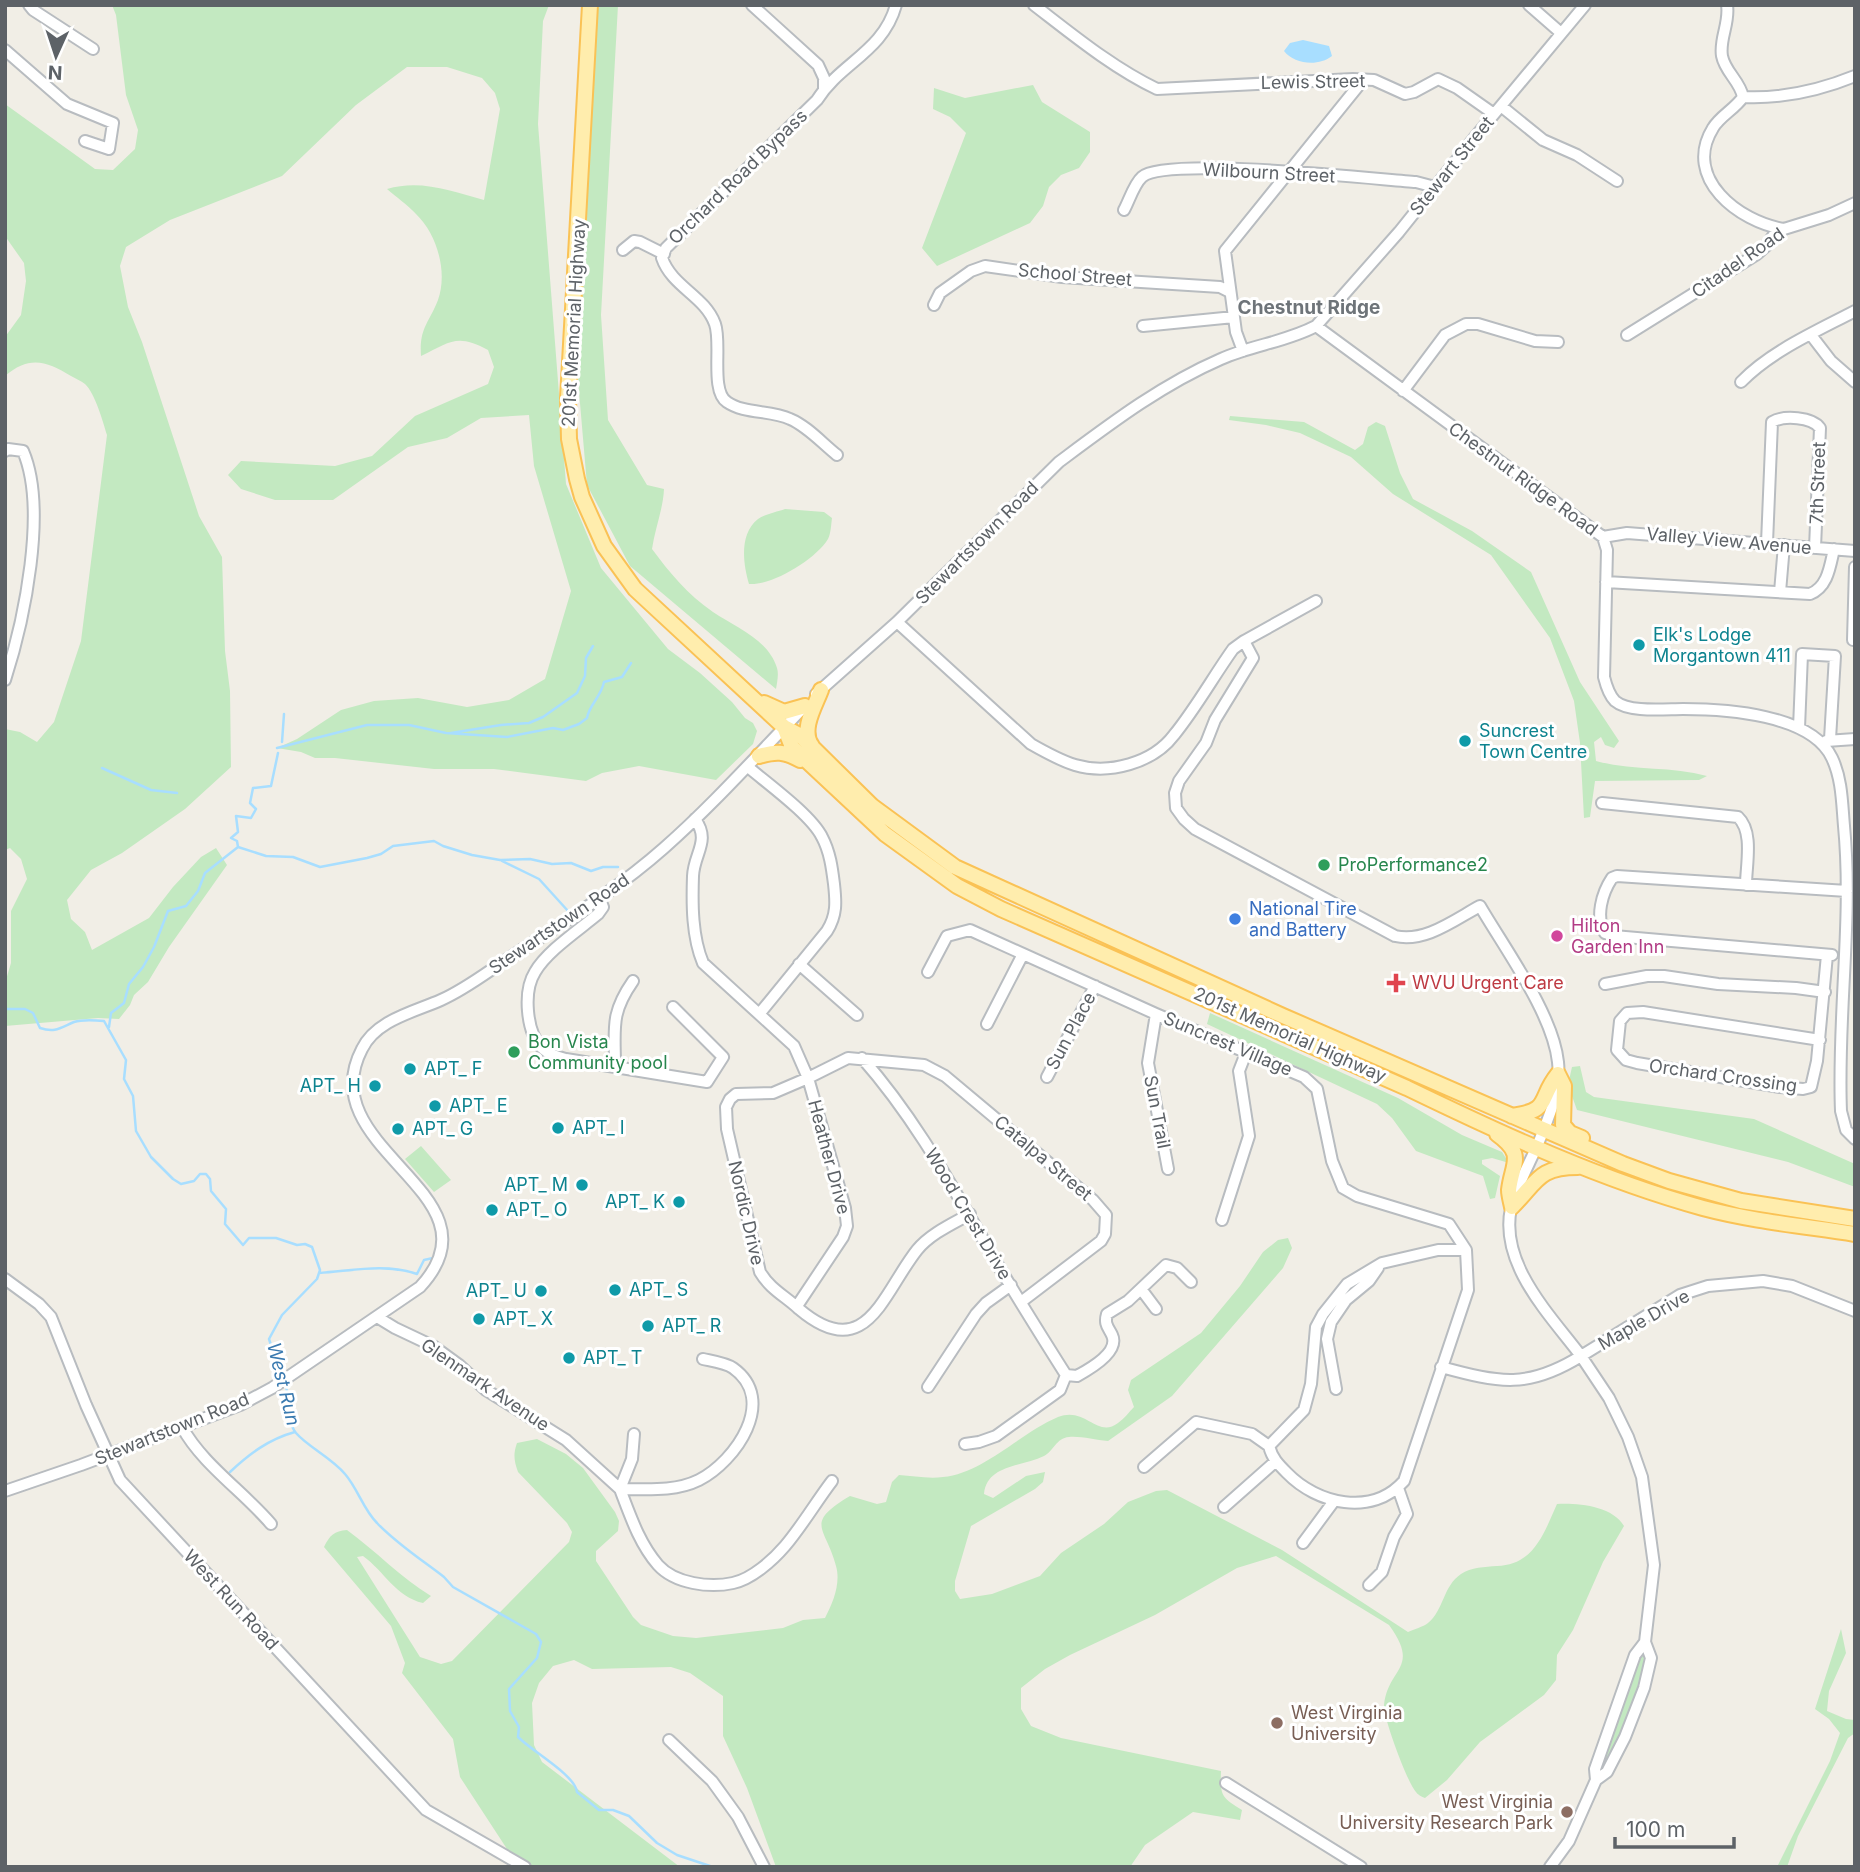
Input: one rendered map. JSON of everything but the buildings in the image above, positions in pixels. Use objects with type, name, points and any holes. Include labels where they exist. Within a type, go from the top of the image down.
[{"type":"main road","name":"201st Memorial Highway","points":[[590,5],[568,398],[569,439],[582,497],[604,546],[635,589],[784,727],[792,747],[815,761],[955,867],[1283,1016],[1648,1173],[1741,1201],[1855,1219]]},
{"type":"main road","points":[[815,761],[806,730],[821,690]]},
{"type":"main road","points":[[751,696],[784,712],[805,706]]},
{"type":"main road","points":[[753,761],[774,751],[815,761]]},
{"type":"main road","name":"201st Memorial Highway","points":[[815,761],[885,834],[944,878],[970,893],[1465,1116],[1627,1183],[1726,1214],[1855,1234]]},
{"type":"main road","points":[[1511,1116],[1539,1109],[1544,1103],[1548,1087],[1558,1074],[1564,1086],[1563,1125],[1570,1133],[1628,1160],[1648,1173]]},
{"type":"main road","points":[[1465,1116],[1508,1142],[1514,1153],[1516,1164],[1509,1190],[1511,1207]]},
{"type":"main road","points":[[1511,1207],[1550,1169],[1587,1167]]},
{"type":"street","points":[[29,5],[93,49]]},
{"type":"street","points":[[752,5],[818,65],[824,78],[824,89]]},
{"type":"street","name":"Orchard Road Bypass","points":[[837,455],[789,419],[736,407],[726,402],[719,387],[717,331],[714,321],[706,308],[672,278],[662,258],[666,248],[817,100],[824,89],[872,48],[891,23],[895,5]]},
{"type":"street","name":"Lewis Street","points":[[1034,5],[1139,81],[1157,89],[1266,82],[1374,80],[1405,94],[1438,79],[1497,110]]},
{"type":"street","points":[[1529,5],[1561,33]]},
{"type":"street","name":"Stewart Street","points":[[1317,326],[1370,267],[1585,5]]},
{"type":"street","points":[[1727,5],[1728,18],[1722,52],[1724,62],[1743,97]]},
{"type":"street","points":[[5,50],[67,104],[113,123],[109,149],[85,141]]},
{"type":"street","points":[[1784,229],[1769,227],[1752,220],[1722,198],[1704,168],[1705,150],[1713,127],[1743,97],[1763,98],[1804,93],[1855,76]]},
{"type":"street","points":[[1243,351],[1236,332],[1225,251],[1363,80]]},
{"type":"street","points":[[1497,110],[1543,140],[1577,155],[1617,181]]},
{"type":"street","name":"Wilbourn Street","points":[[1125,210],[1141,177],[1150,172],[1171,168],[1241,169],[1416,182],[1435,187]]},
{"type":"street","name":"Citadel Road","points":[[1627,335],[1757,254],[1773,236],[1784,229],[1829,215],[1855,203]]},
{"type":"street","points":[[623,250],[634,241],[664,254]]},
{"type":"street","name":"School Street","points":[[934,305],[940,293],[971,271],[985,266],[1062,277],[1220,287],[1230,292]]},
{"type":"street","points":[[1741,382],[1751,372],[1855,311]]},
{"type":"street","points":[[1143,326],[1234,317]]},
{"type":"street","points":[[1403,391],[1445,335],[1466,324],[1478,324],[1535,341],[1558,342]]},
{"type":"street","name":"Stewartstown Road","points":[[5,1492],[240,1405],[272,1388],[405,1298],[426,1280],[436,1265],[441,1235],[437,1215],[357,1112],[351,1081],[362,1047],[379,1029],[457,991],[632,875],[695,819],[821,690],[897,622],[1059,462],[1170,384],[1223,358],[1301,334],[1317,326]]},
{"type":"street","name":"Chestnut Ridge Road","points":[[1317,326],[1603,537],[1607,550],[1604,677],[1608,692],[1615,701],[1642,708],[1735,712],[1759,716],[1826,741]]},
{"type":"street","points":[[1811,335],[1831,361],[1855,382]]},
{"type":"street","name":"7th Street","points":[[1767,543],[1772,422],[1785,418],[1811,421],[1820,428],[1815,548]]},
{"type":"street","points":[[5,451],[23,451],[28,464],[34,521],[29,570],[13,656],[5,680]]},
{"type":"street","name":"Valley View Avenue","points":[[1603,537],[1627,533],[1855,551]]},
{"type":"street","points":[[1780,592],[1784,545]]},
{"type":"street","points":[[1606,582],[1810,594],[1818,591],[1828,575],[1834,549]]},
{"type":"street","points":[[1853,640],[1855,567]]},
{"type":"street","points":[[897,622],[1031,744],[1054,758],[1078,766],[1105,769],[1130,764],[1153,754],[1173,737],[1233,649],[1316,601]]},
{"type":"street","name":"Maple Drive","points":[[1244,641],[1253,658],[1215,720],[1206,743],[1179,781],[1175,793],[1177,808],[1184,819],[1215,840],[1395,936],[1406,939],[1419,937],[1480,906],[1549,1028],[1558,1061],[1556,1099],[1511,1207],[1512,1252],[1528,1283],[1581,1356],[1680,1295],[1708,1286],[1763,1280],[1792,1286],[1855,1311]]},
{"type":"street","points":[[1799,729],[1802,654],[1835,656],[1826,741],[1837,772],[1851,858],[1847,891],[1841,1111],[1846,1130],[1855,1139]]},
{"type":"street","points":[[1826,741],[1855,739]]},
{"type":"street","points":[[753,761],[821,835],[830,856],[835,893],[835,914],[827,931],[760,1013]]},
{"type":"street","points":[[1602,803],[1738,817],[1744,822],[1747,838],[1745,885]]},
{"type":"street","name":"Heather Drive","points":[[695,819],[703,829],[693,874],[694,932],[697,948],[703,963],[794,1046],[808,1078],[845,1208],[847,1226],[843,1237],[797,1306]]},
{"type":"street","points":[[1845,955],[1614,936],[1605,933],[1599,920],[1607,885],[1617,876],[1847,891]]},
{"type":"street","points":[[599,897],[603,907],[598,914],[546,958],[529,983],[532,1033],[548,1054],[707,1082],[723,1057],[673,1007]]},
{"type":"street","name":"Suncrest Village","points":[[928,972],[947,936],[970,930],[1304,1077],[1317,1089],[1332,1161],[1343,1188],[1357,1196],[1449,1224],[1466,1250]]},
{"type":"street","points":[[987,1024],[1023,954]]},
{"type":"street","name":"Orchard Crossing","points":[[1820,1040],[1643,1012],[1627,1013],[1620,1021],[1618,1049],[1626,1060],[1637,1063],[1780,1087],[1811,1087],[1820,1040],[1827,955]]},
{"type":"street","points":[[799,964],[857,1015]]},
{"type":"street","points":[[1605,984],[1647,976],[1664,976],[1718,984],[1825,992]]},
{"type":"street","points":[[615,1067],[615,1015],[622,997],[633,981]]},
{"type":"street","name":"Sun Place","points":[[1047,1077],[1095,985]]},
{"type":"street","name":"Sun Trail","points":[[1156,1014],[1148,1063],[1168,1169]]},
{"type":"street","points":[[1222,1220],[1249,1136],[1239,1071],[1247,1052]]},
{"type":"street","name":"Nordic Drive","points":[[862,1058],[848,1058],[773,1093],[736,1094],[730,1098],[725,1116],[760,1272],[773,1289],[822,1326],[836,1329],[864,1324],[881,1306],[918,1248],[970,1214]]},
{"type":"street","name":"Wood Crest Drive","points":[[862,1058],[886,1084],[970,1214],[1066,1375]]},
{"type":"street","name":"Catalpa Street","points":[[862,1058],[924,1065],[946,1076],[1102,1208],[1107,1224],[1101,1241],[1021,1302]]},
{"type":"street","points":[[1144,1467],[1196,1422],[1252,1434],[1269,1446],[1272,1457],[1300,1486],[1334,1501],[1348,1504],[1375,1500],[1398,1488],[1404,1481],[1468,1290],[1466,1250],[1438,1250],[1382,1263],[1347,1284],[1316,1327],[1311,1384],[1304,1410],[1269,1446]]},
{"type":"street","points":[[1336,1389],[1327,1339],[1331,1322],[1346,1300],[1369,1281],[1382,1263]]},
{"type":"street","points":[[965,1444],[979,1443],[996,1436],[1060,1390],[1066,1375],[1077,1376],[1112,1349],[1113,1338],[1106,1325],[1107,1314],[1141,1289],[1166,1265],[1177,1268],[1191,1282]]},
{"type":"street","name":"West Run Road","points":[[5,1279],[39,1304],[51,1317],[107,1455],[120,1480],[426,1811],[525,1867]]},
{"type":"street","points":[[928,1387],[976,1314],[1011,1285]]},
{"type":"street","points":[[1141,1289],[1156,1309]]},
{"type":"street","name":"Glenmark Avenue","points":[[377,1317],[433,1346],[486,1390],[566,1440],[620,1489]]},
{"type":"street","points":[[1441,1367],[1481,1378],[1528,1379],[1547,1375],[1581,1356],[1609,1398],[1628,1437],[1642,1477],[1654,1565],[1645,1642],[1651,1658],[1644,1688],[1625,1737],[1607,1772],[1596,1780]]},
{"type":"street","points":[[620,1489],[664,1490],[699,1480],[724,1461],[748,1431],[754,1396],[745,1380],[732,1367],[703,1359]]},
{"type":"street","points":[[183,1427],[188,1437],[216,1468],[271,1524]]},
{"type":"street","points":[[634,1434],[632,1459],[620,1489],[638,1534],[659,1566],[682,1580],[705,1585],[735,1583],[759,1569],[785,1546],[832,1481]]},
{"type":"street","points":[[1224,1507],[1276,1461]]},
{"type":"street","points":[[1369,1584],[1382,1572],[1394,1537],[1407,1514],[1398,1488]]},
{"type":"street","points":[[1303,1543],[1334,1501]]},
{"type":"street","points":[[1550,1867],[1569,1841],[1596,1780],[1595,1769],[1635,1655],[1645,1642]]},
{"type":"street","points":[[669,1740],[712,1781],[738,1817],[764,1867]]},
{"type":"street","points":[[1226,1783],[1361,1867]]},
{"type":"green space","points":[[112,5],[549,5],[543,21],[538,124],[566,484],[601,568],[668,649],[732,702],[745,718],[753,723],[757,731],[753,744],[716,780],[639,766],[602,773],[586,781],[494,769],[434,769],[315,758],[301,752],[277,748],[297,739],[341,710],[374,701],[418,698],[467,707],[509,700],[545,679],[571,591],[534,466],[529,415],[481,418],[447,438],[408,447],[333,500],[275,500],[241,489],[228,475],[241,461],[335,466],[372,456],[415,416],[488,384],[494,367],[488,350],[477,345],[454,341],[421,356],[423,332],[441,289],[439,254],[423,222],[387,189],[424,186],[484,200],[500,109],[495,93],[482,78],[447,67],[407,67],[356,105],[282,176],[170,220],[126,247],[120,266],[128,307],[199,516],[222,557],[225,651],[230,691],[231,767],[185,809],[122,853],[91,870],[67,900],[71,919],[85,932],[92,950],[149,918],[201,857],[216,848],[227,865],[169,947],[148,982],[134,995],[119,1019],[98,1018],[5,1026],[5,983],[11,963],[11,911],[27,879],[21,859],[10,848],[5,850],[5,729],[20,732],[37,742],[54,722],[81,641],[107,435],[92,394],[80,381],[38,362],[22,365],[5,376],[5,337],[21,315],[26,281],[24,263],[5,236],[5,104],[95,169],[113,170],[135,149],[138,130],[126,95],[116,15]]},
{"type":"green space","points":[[597,5],[618,5],[601,315],[608,420],[647,485],[664,489],[652,549],[672,575],[695,598],[759,641],[773,658],[777,668],[776,689],[630,566],[587,485],[574,333]]},
{"type":"green space","points":[[1033,85],[1042,102],[1090,132],[1090,152],[1079,168],[1061,175],[1049,187],[1043,206],[1030,223],[937,266],[922,248],[966,133],[950,117],[933,109],[934,88],[965,98]]},
{"type":"green space","points":[[1230,416],[1304,422],[1355,450],[1363,444],[1368,427],[1376,422],[1385,426],[1400,473],[1413,499],[1472,531],[1531,572],[1580,682],[1619,741],[1614,748],[1605,745],[1601,737],[1594,742],[1596,761],[1707,776],[1699,780],[1595,781],[1590,817],[1584,818],[1580,743],[1574,701],[1550,638],[1491,555],[1393,494],[1351,457],[1300,433],[1229,420]]},
{"type":"green space","points":[[785,509],[824,512],[832,518],[828,539],[814,555],[793,570],[769,581],[749,584],[744,559],[748,533],[758,519]]},
{"type":"green space","points":[[1210,1013],[1398,1098],[1462,1135],[1502,1152],[1509,1163],[1492,1158],[1482,1160],[1482,1164],[1500,1176],[1495,1198],[1490,1199],[1483,1176],[1416,1151],[1392,1118],[1377,1104],[1207,1024]]},
{"type":"green space","points":[[1580,1066],[1586,1092],[1594,1097],[1754,1119],[1855,1164],[1855,1187],[1788,1162],[1577,1110],[1568,1085],[1572,1067]]},
{"type":"green space","points":[[421,1146],[451,1180],[434,1192],[405,1159]]},
{"type":"green space","points":[[1288,1238],[1292,1248],[1283,1268],[1172,1396],[1108,1441],[1065,1438],[1044,1456],[1007,1468],[992,1477],[984,1494],[993,1498],[1026,1476],[1045,1472],[1043,1482],[1035,1489],[971,1526],[955,1581],[955,1591],[960,1599],[992,1594],[1040,1576],[1061,1553],[1104,1524],[1128,1502],[1156,1491],[1167,1490],[1282,1550],[1408,1632],[1433,1618],[1450,1585],[1461,1574],[1474,1569],[1510,1564],[1529,1554],[1542,1536],[1557,1504],[1585,1505],[1612,1514],[1624,1526],[1603,1562],[1573,1630],[1557,1655],[1556,1680],[1544,1695],[1480,1742],[1447,1780],[1425,1798],[1417,1793],[1407,1776],[1385,1712],[1387,1692],[1403,1660],[1398,1640],[1389,1625],[1276,1556],[1237,1568],[1155,1615],[1070,1655],[1045,1669],[1021,1688],[1021,1709],[1031,1726],[1061,1738],[1221,1771],[1223,1795],[1242,1810],[1240,1820],[1193,1812],[1145,1845],[1130,1867],[776,1867],[747,1788],[723,1736],[723,1696],[690,1673],[671,1667],[592,1669],[574,1660],[553,1666],[539,1683],[532,1703],[534,1745],[542,1762],[680,1867],[509,1867],[507,1849],[460,1777],[453,1739],[402,1673],[405,1663],[391,1626],[324,1547],[333,1534],[347,1530],[431,1596],[423,1603],[414,1600],[398,1589],[363,1556],[357,1557],[420,1657],[441,1664],[452,1661],[569,1542],[572,1532],[567,1523],[518,1472],[515,1461],[517,1443],[537,1439],[566,1454],[583,1468],[615,1512],[619,1521],[618,1531],[596,1551],[596,1561],[641,1625],[673,1636],[696,1638],[783,1628],[803,1620],[825,1618],[838,1579],[822,1520],[835,1505],[850,1496],[877,1504],[886,1502],[892,1482],[899,1475],[938,1478],[958,1474],[973,1468],[1058,1417],[1076,1416],[1104,1427],[1118,1423],[1134,1407],[1128,1390],[1131,1380],[1201,1333],[1240,1286],[1263,1252],[1278,1240]]},
{"type":"green space","points":[[1841,1629],[1846,1653],[1829,1691],[1827,1711],[1855,1720],[1855,1733],[1848,1738],[1798,1836],[1787,1867],[1777,1867],[1830,1761],[1840,1733],[1829,1719],[1815,1709]]},
{"type":"green space","points":[[1641,1654],[1644,1655],[1643,1670],[1636,1700],[1624,1730],[1602,1771],[1600,1770]]},
{"type":"water","points":[[1303,40],[1329,46],[1332,56],[1313,63],[1294,59],[1284,51],[1290,43]]},
{"type":"waterway","points":[[451,733],[529,723],[543,717],[577,693],[585,676],[586,658],[593,646]]},
{"type":"waterway","points":[[277,748],[367,725],[409,725],[446,733],[507,737],[553,728],[563,730],[587,718],[604,682],[622,677],[631,663]]},
{"type":"waterway","points":[[282,742],[284,714]]},
{"type":"waterway","points":[[109,1027],[111,1013],[124,1003],[129,984],[154,947],[168,911],[186,906],[198,891],[205,873],[238,847],[237,841],[231,838],[238,832],[236,816],[251,818],[256,809],[250,803],[253,788],[271,786],[278,753]]},
{"type":"waterway","points":[[102,768],[151,790],[177,793]]},
{"type":"waterway","points":[[238,847],[266,856],[293,857],[320,867],[381,854],[393,846],[434,841],[472,855],[500,860],[530,859],[552,864],[571,863],[591,871],[603,867],[618,867]]},
{"type":"waterway","points":[[502,861],[539,879],[568,911]]},
{"type":"waterway","name":"West Run","points":[[5,1009],[25,1009],[33,1013],[40,1028],[50,1030],[81,1020],[104,1021],[126,1060],[124,1079],[133,1096],[136,1131],[151,1157],[181,1184],[194,1181],[200,1174],[206,1174],[210,1179],[211,1191],[226,1209],[225,1224],[243,1245],[249,1238],[276,1238],[312,1247],[320,1270],[317,1279],[282,1315],[269,1339],[281,1376]]},
{"type":"waterway","points":[[319,1273],[380,1268],[417,1274],[424,1260],[433,1258]]},
{"type":"waterway","name":"West Run","points":[[284,1382],[291,1421],[296,1433],[345,1474],[377,1523],[453,1587],[536,1634],[541,1642],[537,1658],[509,1689],[510,1711],[519,1727],[518,1737],[569,1778],[577,1792],[599,1810],[613,1810],[629,1816],[657,1843],[677,1855],[713,1867]]},
{"type":"waterway","name":"West Run","points":[[230,1472],[260,1448],[295,1432]]},
{"type":"place","name":"Elk's Lodge Morgantown 411","points":[[1639,645]]},
{"type":"place","name":"Suncrest Town Centre","points":[[1465,741]]},
{"type":"place","name":"ProPerformance2","points":[[1324,865]]},
{"type":"place","name":"National Tire and Battery","points":[[1235,919]]},
{"type":"place","name":"Hilton Garden Inn","points":[[1557,936]]},
{"type":"place","name":"WVU Urgent Care","points":[[1396,983]]},
{"type":"place","name":"Bon Vista Community pool","points":[[514,1052]]},
{"type":"place","name":"APT_ F","points":[[410,1069]]},
{"type":"place","name":"APT_ H","points":[[375,1086]]},
{"type":"place","name":"APT_ E","points":[[435,1106]]},
{"type":"place","name":"APT_ I","points":[[558,1128]]},
{"type":"place","name":"APT_ G","points":[[398,1129]]},
{"type":"place","name":"APT_ M","points":[[582,1185]]},
{"type":"place","name":"APT_ K","points":[[679,1202]]},
{"type":"place","name":"APT_ O","points":[[492,1210]]},
{"type":"place","name":"APT_ S","points":[[615,1290]]},
{"type":"place","name":"APT_ U","points":[[541,1291]]},
{"type":"place","name":"APT_ X","points":[[479,1319]]},
{"type":"place","name":"APT_ R","points":[[648,1326]]},
{"type":"place","name":"APT_ T","points":[[569,1358]]},
{"type":"place","name":"West Virginia University","points":[[1277,1723]]},
{"type":"place","name":"West Virginia University Research Park","points":[[1567,1812]]},
{"type":"district","name":"Chestnut Ridge","points":[[1309,307]]}]
